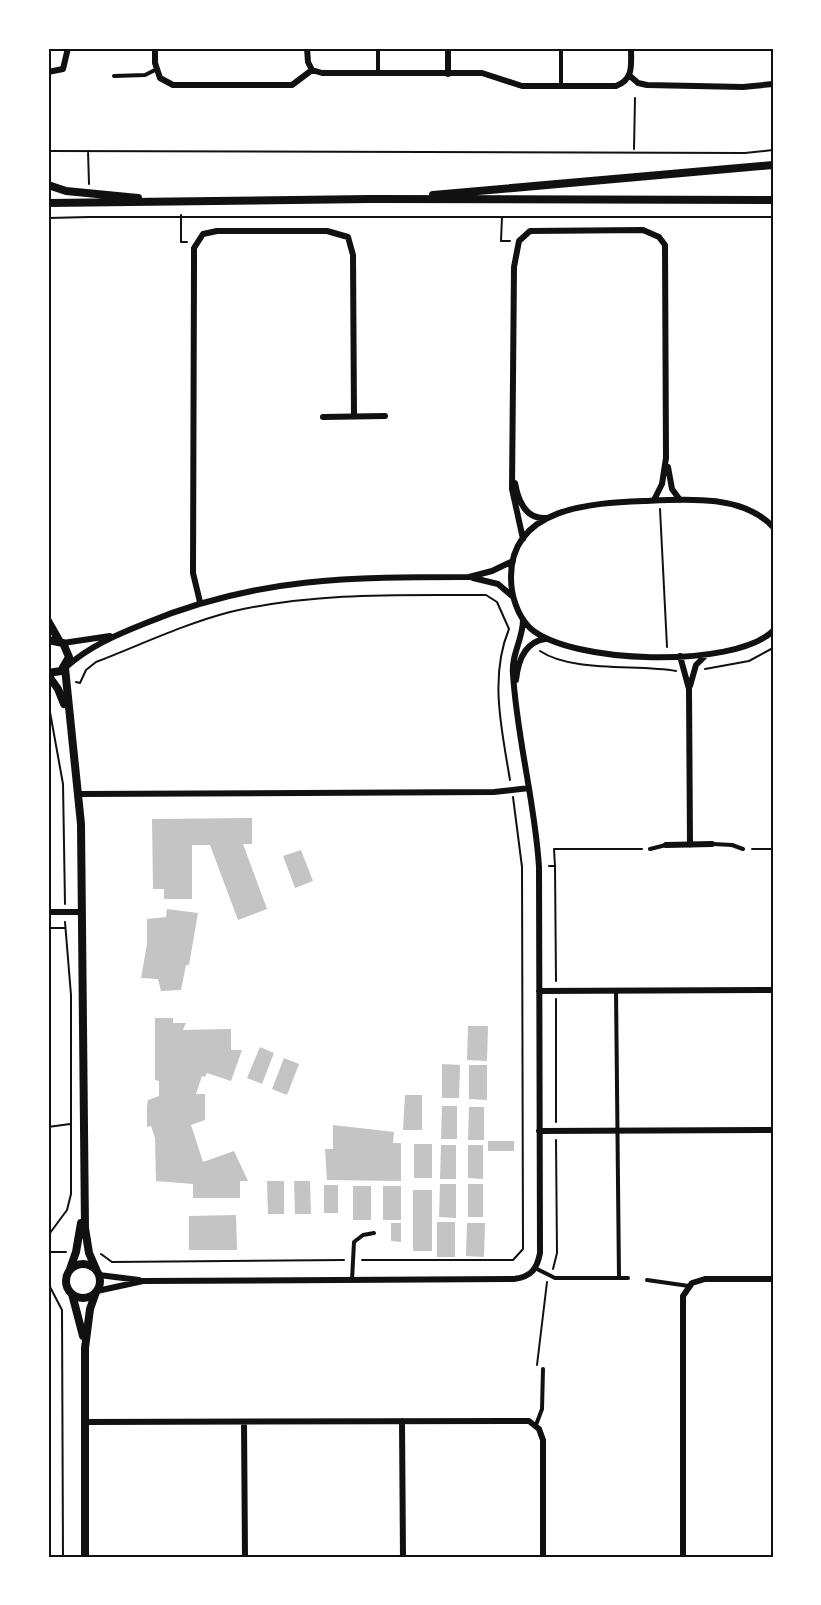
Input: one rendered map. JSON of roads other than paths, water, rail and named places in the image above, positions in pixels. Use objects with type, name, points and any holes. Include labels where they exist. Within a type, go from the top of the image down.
[{"type":"street","points":[[48,72],[63,69],[68,48]]},
{"type":"street","points":[[155,48],[157,69],[166,82],[182,86],[292,85],[312,70]]},
{"type":"street","points":[[307,48],[308,62],[312,70],[321,73],[482,73],[522,86],[616,86],[630,76]]},
{"type":"street","points":[[448,48],[448,74]]},
{"type":"street","points":[[630,76],[631,48]]},
{"type":"street","points":[[630,76],[638,83],[647,85],[743,87],[773,84]]},
{"type":"street","points":[[370,199],[537,188],[773,165]]},
{"type":"street","points":[[48,185],[66,191],[162,201]]},
{"type":"street","points":[[48,203],[370,199],[773,200]]},
{"type":"street","points":[[523,539],[513,497],[514,267],[519,241],[523,235],[538,229],[643,230],[663,240],[666,252],[666,458],[657,500]]},
{"type":"street","points":[[200,602],[194,573],[194,275],[196,243],[203,234],[217,231],[327,231],[348,237],[353,255],[354,416]]},
{"type":"street","points":[[323,417],[385,416]]},
{"type":"street","points":[[666,458],[671,486],[680,500]]},
{"type":"street","points":[[513,473],[518,495],[525,510],[536,519],[565,510],[591,506],[680,500],[741,507],[762,517],[773,527]]},
{"type":"street","points":[[545,518],[523,539],[513,561],[511,574],[513,597],[523,620],[545,639],[582,650],[668,657],[706,654],[748,646],[773,631]]},
{"type":"street","points":[[70,725],[58,689],[48,674],[56,673],[86,650],[117,635],[200,602],[263,587],[317,579],[469,577],[492,571],[513,561]]},
{"type":"street","points":[[469,577],[498,584],[513,597]]},
{"type":"street","points":[[69,1271],[82,1263],[97,1272],[143,1281],[514,1279],[526,1277],[536,1268],[540,1253],[539,867],[536,823],[515,693],[513,665],[523,620]]},
{"type":"street","points":[[48,621],[69,652],[65,667],[79,794],[82,912],[83,1199],[87,1244],[97,1272],[96,1292],[90,1308],[85,1348],[85,1557]]},
{"type":"street","points":[[48,640],[62,643],[117,635]]},
{"type":"street","points":[[515,693],[516,675],[525,651],[531,644],[545,639]]},
{"type":"street","points":[[689,689],[698,661],[706,654]]},
{"type":"street","points":[[680,656],[689,689],[690,845]]},
{"type":"street","points":[[79,794],[512,791],[529,788]]},
{"type":"street","points":[[666,845],[712,844]]},
{"type":"street","points":[[48,912],[82,912]]},
{"type":"street","points":[[539,991],[773,990]]},
{"type":"street","points":[[539,1131],[773,1130]]},
{"type":"street","points":[[83,1199],[76,1252],[66,1282],[80,1320],[85,1348]]},
{"type":"street","points":[[683,1557],[682,1303],[689,1286],[705,1279],[773,1279]]},
{"type":"street","points":[[72,1294],[85,1298],[96,1292],[143,1281]]},
{"type":"street","points":[[85,1422],[524,1420],[536,1425],[543,1440],[543,1557]]},
{"type":"street","points":[[402,1421],[403,1557]]},
{"type":"street","points":[[244,1422],[245,1557]]},
{"type":"lane","points":[[378,48],[378,73]]},
{"type":"lane","points":[[561,48],[561,86]]},
{"type":"lane","points":[[114,76],[145,75],[157,69]]},
{"type":"lane","points":[[712,844],[732,845],[743,849]]},
{"type":"lane","points":[[650,849],[666,845]]},
{"type":"lane","points":[[616,991],[619,1277]]},
{"type":"lane","points":[[352,1280],[354,1242],[363,1235],[374,1233]]},
{"type":"lane","points":[[536,1268],[555,1278],[628,1278]]},
{"type":"lane","points":[[647,1280],[689,1286]]},
{"type":"lane","points":[[536,1425],[542,1409],[543,1369]]}]
